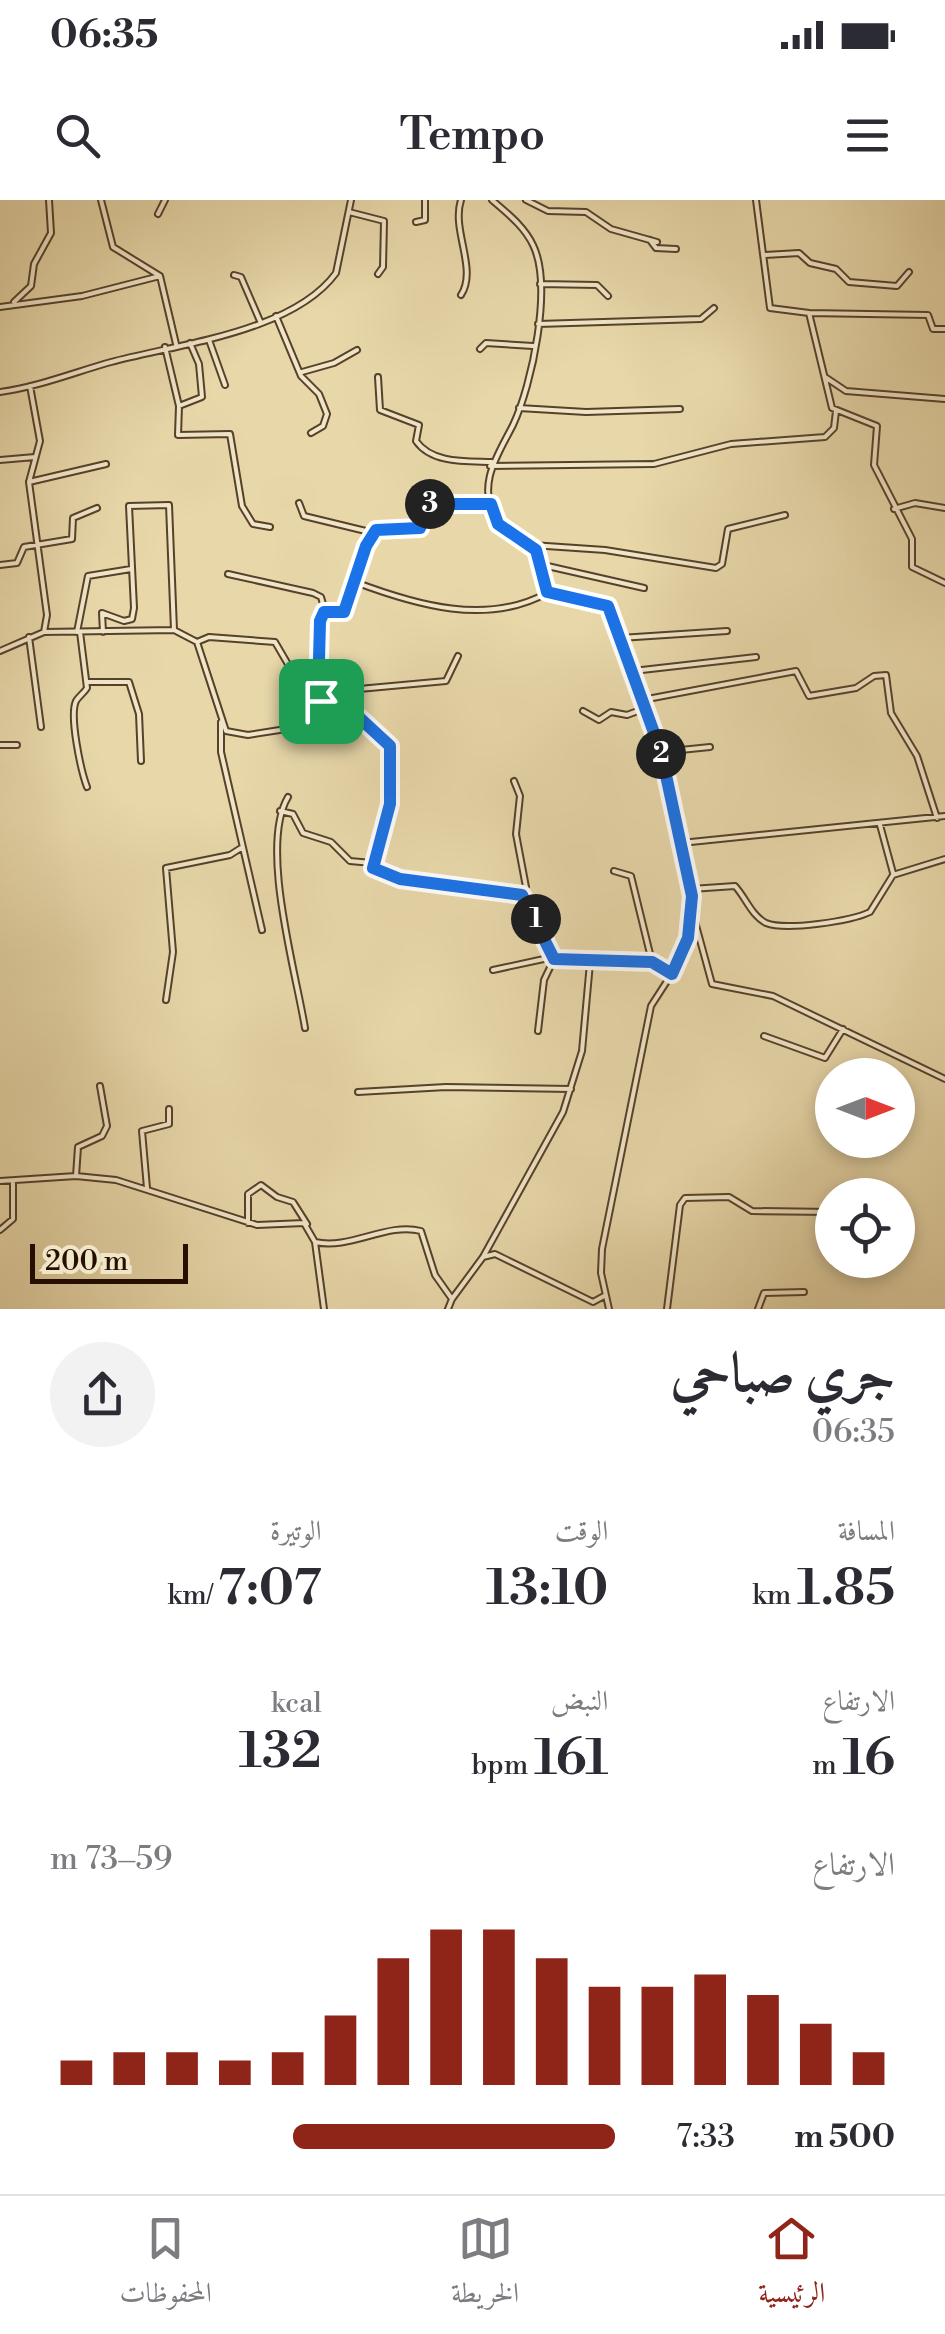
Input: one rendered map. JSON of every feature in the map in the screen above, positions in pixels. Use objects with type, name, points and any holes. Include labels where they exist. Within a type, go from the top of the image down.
[{"type":"street","points":[[11,306],[31,286],[36,260],[51,233],[49,200]]},
{"type":"street","points":[[102,200],[113,247],[160,276],[176,345]]},
{"type":"street","points":[[158,214],[165,200]]},
{"type":"street","points":[[0,392],[208,340],[276,316],[334,277],[352,200]]},
{"type":"street","points":[[416,222],[425,220],[425,200]]},
{"type":"street","points":[[461,200],[456,220],[468,280],[461,295]]},
{"type":"street","points":[[492,200],[531,241],[540,284],[538,324],[520,408],[491,464],[491,504],[498,524],[532,545],[605,550],[716,568],[722,564],[728,529],[785,515]]},
{"type":"street","points":[[526,200],[548,212],[586,212],[608,228],[654,241],[656,248],[676,250]]},
{"type":"street","points":[[756,200],[770,308],[809,314],[928,315],[932,329],[945,329]]},
{"type":"street","points":[[350,212],[384,221],[382,267],[378,274]]},
{"type":"street","points":[[766,254],[799,253],[810,264],[836,269],[856,284],[896,286],[910,272]]},
{"type":"street","points":[[0,307],[82,296],[160,276]]},
{"type":"street","points":[[234,276],[241,277],[260,321]]},
{"type":"street","points":[[540,284],[597,285],[608,296]]},
{"type":"street","points":[[538,324],[701,319],[714,308]]},
{"type":"street","points":[[809,314],[829,402],[836,411],[878,426],[874,465],[912,539],[912,567],[945,583]]},
{"type":"street","points":[[276,316],[300,372],[319,394],[327,414],[323,426],[312,433]]},
{"type":"street","points":[[208,340],[224,385]]},
{"type":"street","points":[[179,406],[202,397],[199,364],[190,343]]},
{"type":"street","points":[[480,349],[486,343],[534,346]]},
{"type":"street","points":[[165,348],[179,406],[176,429],[180,437],[230,434],[244,512],[253,524],[270,528]]},
{"type":"street","points":[[300,372],[334,363],[357,350]]},
{"type":"street","points":[[378,376],[380,410],[419,425],[416,441],[420,448],[448,459],[491,464],[665,463],[731,444],[825,437],[834,428],[836,411]]},
{"type":"street","points":[[825,378],[846,392],[945,399]]},
{"type":"street","points":[[30,386],[40,433],[29,482],[47,615],[44,632]]},
{"type":"street","points":[[520,408],[586,412],[680,409]]},
{"type":"street","points":[[0,460],[35,457]]},
{"type":"street","points":[[29,482],[106,464]]},
{"type":"street","points":[[300,503],[304,516],[374,533]]},
{"type":"street","points":[[324,612],[344,612],[374,533],[383,527],[420,528],[428,504],[491,504]]},
{"type":"street","points":[[894,508],[915,504],[945,508]]},
{"type":"street","points":[[104,632],[102,613],[124,621],[132,619],[129,506],[169,505],[174,630]]},
{"type":"street","points":[[0,564],[17,563],[24,547],[72,540],[73,518],[97,508]]},
{"type":"street","points":[[532,545],[542,565],[547,592]]},
{"type":"street","points":[[542,565],[644,588]]},
{"type":"street","points":[[87,786],[79,759],[75,712],[87,682],[79,632],[88,576],[132,568]]},
{"type":"street","points":[[228,574],[321,596],[324,612],[320,621],[317,693],[321,701]]},
{"type":"street","points":[[354,582],[383,592],[488,613],[547,592],[560,599],[604,602],[661,752],[693,913],[712,984],[768,994],[945,1079]]},
{"type":"street","points":[[0,651],[44,632],[174,630],[197,642],[221,637],[275,642],[294,685]]},
{"type":"street","points":[[620,638],[727,631]]},
{"type":"street","points":[[29,638],[41,727]]},
{"type":"street","points":[[197,642],[221,722],[219,741],[241,848],[249,858],[262,930]]},
{"type":"street","points":[[356,715],[359,689],[446,682],[458,656]]},
{"type":"street","points":[[633,670],[756,657]]},
{"type":"street","points":[[642,700],[796,672],[809,696],[856,688],[874,676],[886,675],[892,713],[917,756],[937,818]]},
{"type":"street","points":[[87,682],[126,680],[132,685],[139,714],[141,761]]},
{"type":"street","points":[[321,701],[344,706],[382,734],[392,758],[388,816],[372,863]]},
{"type":"street","points":[[221,722],[237,735],[286,729],[296,726],[321,701]]},
{"type":"street","points":[[583,711],[599,720],[611,712],[628,715],[646,708]]},
{"type":"street","points":[[0,746],[17,746]]},
{"type":"street","points":[[661,752],[710,747]]},
{"type":"street","points":[[514,781],[520,796],[516,834],[526,888],[522,895]]},
{"type":"street","points":[[288,797],[280,810],[277,843],[282,902],[304,1028]]},
{"type":"street","points":[[280,810],[294,814],[304,833],[331,842],[350,861],[372,863],[388,876],[522,895]]},
{"type":"street","points":[[681,843],[945,816]]},
{"type":"street","points":[[880,825],[893,875]]},
{"type":"street","points":[[166,1000],[172,952],[166,868],[230,855],[241,848]]},
{"type":"street","points":[[691,890],[735,886],[750,909],[769,924],[823,922],[870,912],[893,875],[945,859]]},
{"type":"street","points":[[614,870],[631,876],[652,962]]},
{"type":"street","points":[[522,895],[554,958]]},
{"type":"street","points":[[609,1309],[604,1295],[602,1249],[640,1054],[651,1006],[672,974],[688,938],[693,913]]},
{"type":"street","points":[[538,1031],[544,980],[554,958]]},
{"type":"street","points":[[493,970],[554,958],[590,963],[652,962],[672,974]]},
{"type":"street","points":[[448,1309],[556,1126],[582,1051],[590,963]]},
{"type":"street","points":[[764,1036],[824,1058],[834,1050],[843,1029]]},
{"type":"street","points":[[76,1176],[78,1147],[102,1136],[106,1126],[100,1086]]},
{"type":"street","points":[[358,1092],[446,1086],[571,1089]]},
{"type":"street","points":[[147,1188],[142,1131],[169,1124],[169,1109]]},
{"type":"street","points":[[0,1182],[76,1176],[147,1188],[248,1222],[299,1222],[308,1228]]},
{"type":"street","points":[[0,1230],[13,1218],[10,1190],[14,1181]]},
{"type":"street","points":[[248,1222],[248,1194],[261,1184],[293,1202],[315,1242],[324,1309]]},
{"type":"street","points":[[666,1309],[685,1198],[729,1197],[762,1212],[815,1212]]},
{"type":"street","points":[[315,1242],[371,1238],[407,1228],[421,1231],[440,1286],[452,1299]]},
{"type":"street","points":[[482,1257],[498,1254],[593,1302],[604,1295]]},
{"type":"street","points":[[758,1309],[764,1293],[804,1292]]},
{"type":"route","points":[[428,504],[491,504],[498,524],[536,550],[547,592],[552,597],[598,601],[608,606],[633,670],[661,752],[692,896],[688,938],[672,974],[652,962],[554,959],[531,905],[522,895],[379,873],[372,863],[390,804],[390,746],[382,734],[370,729],[351,710],[321,701],[317,693],[322,613],[344,612],[366,546],[376,530],[420,528],[424,506],[428,504]]}]
